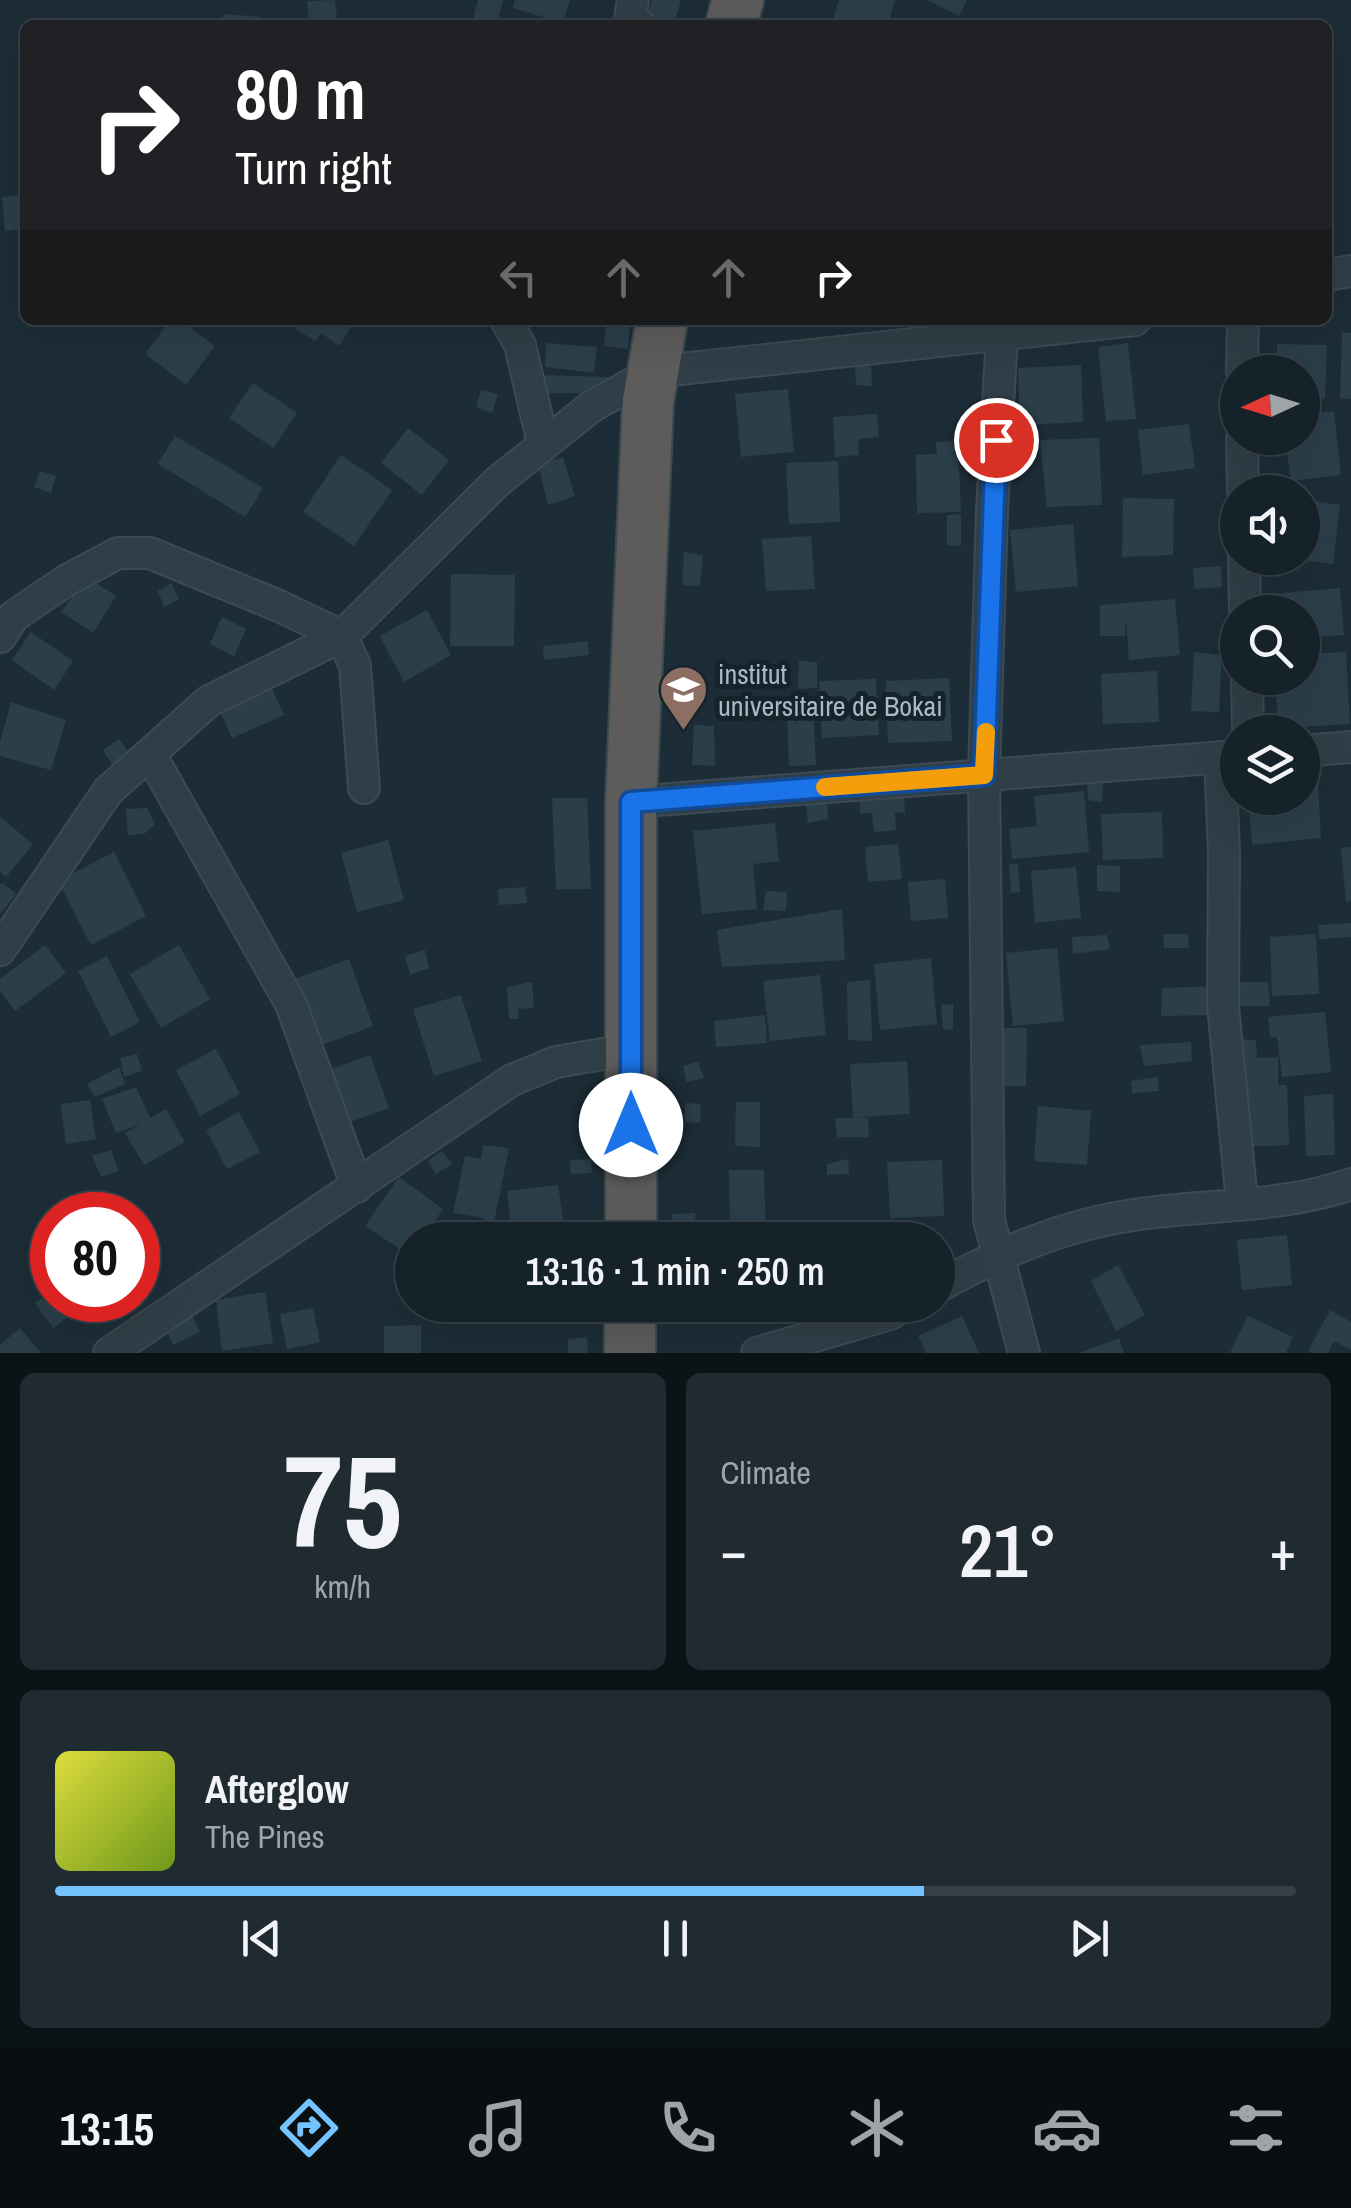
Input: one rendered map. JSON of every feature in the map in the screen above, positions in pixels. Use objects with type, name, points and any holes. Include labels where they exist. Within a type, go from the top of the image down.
[{"type":"highway","points":[[631,1222],[631,802],[648,401],[661,325]]},
{"type":"highway","points":[[630,1322],[630,1353]]},
{"type":"street","points":[[509,325],[520,345],[543,443]]},
{"type":"street","points":[[0,950],[108,791],[210,701],[342,636],[497,482],[591,407],[653,372],[1088,325]]},
{"type":"street","points":[[1242,355],[1243,325]]},
{"type":"street","points":[[1002,334],[984,775],[989,1220],[1024,1353]]},
{"type":"street","points":[[0,637],[14,616],[67,580],[118,553],[150,553],[279,606],[342,636],[355,666],[364,788]]},
{"type":"street","points":[[1320,750],[1351,747]]},
{"type":"street","points":[[150,754],[292,1004],[357,1187]]},
{"type":"street","points":[[631,802],[1220,757]]},
{"type":"street","points":[[1226,815],[1223,1006],[1242,1202]]},
{"type":"street","points":[[109,1353],[512,1080],[556,1062],[632,1049]]},
{"type":"street","points":[[955,1277],[997,1254],[1102,1220],[1317,1196],[1351,1184]]},
{"type":"street","points":[[757,1353],[863,1322]]},
{"type":"building","points":[[335,0],[337,18],[309,20],[307,1]]},
{"type":"building","points":[[478,0],[503,0],[498,20],[473,20]]},
{"type":"building","points":[[515,0],[570,0],[564,20],[513,8]]},
{"type":"building","points":[[652,0],[681,0],[675,20],[646,20]]},
{"type":"building","points":[[839,0],[895,0],[889,20],[833,20]]},
{"type":"building","points":[[927,0],[967,0],[959,16]]},
{"type":"building","points":[[223,14],[261,17],[261,20],[222,20]]},
{"type":"building","points":[[20,195],[20,230],[5,231],[2,197]]},
{"type":"building","points":[[166,325],[187,325],[215,346],[186,385],[145,354]]},
{"type":"building","points":[[290,325],[353,325],[339,346],[321,333],[315,341]]},
{"type":"building","points":[[606,325],[630,325],[628,349],[604,346]]},
{"type":"building","points":[[1342,332],[1351,333],[1351,399],[1340,398]]},
{"type":"building","points":[[546,343],[597,347],[594,373],[545,367]]},
{"type":"building","points":[[1128,343],[1136,419],[1106,421],[1098,347]]},
{"type":"building","points":[[1277,344],[1327,345],[1325,399],[1320,399],[1320,355],[1277,355]]},
{"type":"building","points":[[871,365],[872,386],[856,385],[855,366]]},
{"type":"building","points":[[1081,365],[1083,422],[1020,425],[1018,368]]},
{"type":"building","points":[[534,375],[608,377],[607,393],[535,393]]},
{"type":"building","points":[[253,383],[297,413],[273,448],[229,418]]},
{"type":"building","points":[[788,389],[794,452],[741,457],[735,394]]},
{"type":"building","points":[[481,390],[498,394],[492,413],[476,407]]},
{"type":"building","points":[[1334,411],[1341,475],[1290,475],[1287,455],[1320,455],[1320,413]]},
{"type":"building","points":[[877,414],[879,437],[858,439],[859,455],[835,457],[833,417]]},
{"type":"building","points":[[1189,424],[1195,468],[1143,475],[1138,430]]},
{"type":"building","points":[[408,428],[449,460],[422,495],[381,463]]},
{"type":"building","points":[[175,436],[263,488],[245,517],[158,464]]},
{"type":"building","points":[[1099,438],[1102,505],[1047,507],[1040,440]]},
{"type":"building","points":[[958,441],[961,512],[917,513],[916,455],[937,454],[936,442]]},
{"type":"building","points":[[341,455],[392,490],[354,546],[303,512]]},
{"type":"building","points":[[563,457],[575,496],[548,505],[538,464]]},
{"type":"building","points":[[838,461],[840,522],[789,524],[786,463]]},
{"type":"building","points":[[40,471],[56,476],[51,493],[34,487]]},
{"type":"building","points":[[1123,498],[1174,499],[1173,555],[1122,557]]},
{"type":"building","points":[[1320,502],[1340,505],[1333,564],[1320,562]]},
{"type":"building","points":[[961,514],[961,546],[947,545],[947,515]]},
{"type":"building","points":[[1073,524],[1078,586],[1016,592],[1010,530]]},
{"type":"building","points":[[811,536],[815,589],[766,591],[762,539]]},
{"type":"building","points":[[684,552],[703,555],[700,586],[682,585]]},
{"type":"building","points":[[1220,566],[1222,587],[1195,589],[1193,568]]},
{"type":"building","points":[[451,574],[515,575],[514,646],[450,646]]},
{"type":"building","points":[[87,577],[116,596],[93,633],[61,612]]},
{"type":"building","points":[[171,583],[179,599],[164,607],[158,591]]},
{"type":"building","points":[[1340,588],[1344,635],[1320,637],[1320,595],[1282,593]]},
{"type":"building","points":[[1175,599],[1180,655],[1129,660],[1126,620],[1125,636],[1100,636],[1100,605]]},
{"type":"building","points":[[427,610],[451,655],[404,682],[380,636]]},
{"type":"building","points":[[222,617],[246,629],[234,656],[210,644]]},
{"type":"building","points":[[31,632],[73,661],[54,690],[12,660]]},
{"type":"building","points":[[588,641],[589,655],[544,660],[543,646]]},
{"type":"building","points":[[1194,652],[1220,655],[1219,712],[1191,711]]},
{"type":"building","points":[[1346,652],[1350,724],[1320,726],[1320,715],[1277,715],[1276,695],[1320,695],[1320,653]]},
{"type":"building","points":[[799,661],[817,662],[817,688],[798,689]]},
{"type":"building","points":[[1157,671],[1159,722],[1103,724],[1101,674]]},
{"type":"building","points":[[949,678],[952,741],[888,743],[886,681]]},
{"type":"building","points":[[876,679],[879,735],[822,738],[819,681]]},
{"type":"building","points":[[268,680],[284,715],[232,738],[217,704]]},
{"type":"building","points":[[11,702],[66,720],[51,770],[0,756]]},
{"type":"building","points":[[813,712],[816,765],[789,766],[787,713]]},
{"type":"building","points":[[694,725],[714,726],[715,766],[692,765]]},
{"type":"building","points":[[119,739],[132,757],[114,768],[103,750]]},
{"type":"building","points":[[1103,780],[1102,802],[1088,800],[1087,782]]},
{"type":"building","points":[[903,787],[905,813],[895,812],[896,830],[874,832],[872,813],[860,814],[859,791]]},
{"type":"building","points":[[1084,791],[1089,852],[1012,859],[1009,829],[1037,826],[1034,796]]},
{"type":"building","points":[[552,798],[587,798],[591,889],[556,889]]},
{"type":"building","points":[[827,800],[828,819],[808,823],[806,804]]},
{"type":"building","points":[[147,808],[155,824],[144,834],[128,835],[126,809]]},
{"type":"building","points":[[1162,812],[1163,858],[1103,860],[1101,814]]},
{"type":"building","points":[[1249,815],[1320,815],[1321,838],[1252,845]]},
{"type":"building","points":[[0,817],[33,844],[6,877],[0,871]]},
{"type":"building","points":[[775,823],[779,861],[753,864],[757,909],[702,914],[693,831]]},
{"type":"building","points":[[388,840],[404,900],[357,912],[341,853]]},
{"type":"building","points":[[898,844],[902,879],[868,882],[865,847]]},
{"type":"building","points":[[1351,847],[1351,901],[1346,902],[1341,848]]},
{"type":"building","points":[[114,852],[146,916],[91,945],[58,881]]},
{"type":"building","points":[[1009,864],[1018,864],[1020,892],[1011,893]]},
{"type":"building","points":[[1097,865],[1120,866],[1120,892],[1097,891]]},
{"type":"building","points":[[1076,867],[1081,918],[1035,923],[1031,871]]},
{"type":"building","points":[[945,879],[948,918],[911,921],[908,882]]},
{"type":"building","points":[[0,884],[16,894],[0,914]]},
{"type":"building","points":[[525,887],[527,903],[499,905],[498,889]]},
{"type":"building","points":[[766,891],[787,892],[786,911],[763,910]]},
{"type":"building","points":[[842,909],[845,960],[722,967],[717,930]]},
{"type":"building","points":[[1351,923],[1351,937],[1319,939],[1318,925]]},
{"type":"building","points":[[1163,934],[1188,934],[1189,948],[1164,948]]},
{"type":"building","points":[[1316,934],[1319,994],[1272,996],[1270,937]]},
{"type":"building","points":[[1107,935],[1110,949],[1073,954],[1072,937]]},
{"type":"building","points":[[45,945],[66,973],[15,1011],[0,991],[0,979]]},
{"type":"building","points":[[179,945],[210,999],[161,1028],[130,974]]},
{"type":"building","points":[[1057,948],[1064,1021],[1013,1026],[1006,953]]},
{"type":"building","points":[[425,950],[429,968],[410,975],[405,956]]},
{"type":"building","points":[[107,956],[140,1022],[111,1037],[78,971]]},
{"type":"building","points":[[931,958],[937,1024],[880,1030],[874,964]]},
{"type":"building","points":[[349,959],[373,1026],[314,1048],[289,981]]},
{"type":"building","points":[[820,975],[826,1035],[770,1041],[763,981]]},
{"type":"building","points":[[870,980],[872,1041],[848,1040],[847,982]]},
{"type":"building","points":[[532,982],[534,1008],[518,1009],[518,1019],[509,1019],[507,987]]},
{"type":"building","points":[[1236,982],[1268,982],[1270,1006],[1235,1006]]},
{"type":"building","points":[[1213,986],[1212,1015],[1161,1016],[1162,988]]},
{"type":"building","points":[[461,995],[482,1061],[434,1076],[413,1009]]},
{"type":"building","points":[[953,1004],[953,1030],[943,1029],[941,1005]]},
{"type":"building","points":[[1325,1012],[1331,1072],[1282,1077],[1277,1037],[1270,1037],[1268,1017]]},
{"type":"building","points":[[765,1015],[767,1043],[716,1047],[714,1021]]},
{"type":"building","points":[[990,1028],[1027,1028],[1026,1086],[989,1086]]},
{"type":"building","points":[[1235,1039],[1256,1040],[1257,1058],[1278,1057],[1278,1085],[1287,1085],[1289,1145],[1238,1147]]},
{"type":"building","points":[[1191,1042],[1192,1061],[1144,1066],[1140,1045]]},
{"type":"building","points":[[216,1049],[240,1094],[200,1116],[176,1070]]},
{"type":"building","points":[[137,1054],[142,1071],[124,1077],[120,1058]]},
{"type":"building","points":[[370,1055],[389,1108],[347,1123],[329,1070]]},
{"type":"building","points":[[907,1061],[910,1114],[857,1117],[868,1118],[869,1137],[837,1137],[835,1118],[853,1118],[850,1064]]},
{"type":"building","points":[[698,1062],[704,1078],[686,1082],[683,1066]]},
{"type":"building","points":[[119,1067],[125,1084],[95,1097],[87,1084]]},
{"type":"building","points":[[1158,1077],[1159,1091],[1132,1093],[1131,1081]]},
{"type":"building","points":[[136,1087],[150,1118],[166,1109],[185,1142],[144,1165],[125,1133],[142,1123],[116,1133],[102,1099]]},
{"type":"building","points":[[1333,1094],[1335,1155],[1306,1156],[1304,1096]]},
{"type":"building","points":[[90,1100],[96,1139],[66,1144],[61,1104]]},
{"type":"building","points":[[736,1102],[760,1102],[760,1147],[735,1146]]},
{"type":"building","points":[[685,1103],[701,1104],[700,1123],[684,1122]]},
{"type":"building","points":[[1038,1106],[1091,1111],[1087,1165],[1034,1161]]},
{"type":"building","points":[[239,1112],[260,1152],[227,1169],[206,1130]]},
{"type":"building","points":[[483,1145],[509,1148],[494,1222],[453,1213],[465,1156],[481,1159]]},
{"type":"building","points":[[111,1150],[119,1171],[101,1177],[92,1156]]},
{"type":"building","points":[[442,1151],[452,1164],[436,1174],[428,1161]]},
{"type":"building","points":[[591,1159],[592,1173],[571,1174],[570,1160]]},
{"type":"building","points":[[848,1159],[849,1174],[827,1175],[827,1164]]},
{"type":"building","points":[[942,1160],[944,1216],[890,1218],[887,1162]]},
{"type":"building","points":[[729,1170],[764,1170],[765,1222],[730,1222]]},
{"type":"building","points":[[399,1177],[443,1209],[434,1222],[395,1222],[395,1246],[365,1226]]},
{"type":"building","points":[[558,1185],[563,1222],[510,1222],[507,1191]]},
{"type":"building","points":[[695,1213],[696,1222],[672,1222],[672,1214]]},
{"type":"building","points":[[1287,1235],[1292,1285],[1242,1290],[1237,1240]]},
{"type":"building","points":[[1118,1265],[1145,1315],[1116,1331],[1091,1281]]},
{"type":"building","points":[[265,1292],[273,1343],[222,1351],[216,1300]]},
{"type":"building","points":[[313,1308],[320,1342],[287,1349],[280,1314]]},
{"type":"building","points":[[1330,1310],[1351,1322],[1351,1350],[1334,1341],[1328,1353],[1312,1353],[1308,1351]]},
{"type":"building","points":[[192,1316],[200,1332],[173,1345],[165,1327]]},
{"type":"building","points":[[962,1316],[979,1353],[926,1353],[918,1336]]},
{"type":"building","points":[[1248,1316],[1293,1337],[1286,1353],[1230,1353]]},
{"type":"building","points":[[421,1325],[421,1353],[384,1353],[384,1326]]},
{"type":"building","points":[[20,1328],[41,1353],[0,1353],[0,1345]]},
{"type":"building","points":[[587,1337],[588,1353],[568,1353],[568,1339]]},
{"type":"building","points":[[1119,1338],[1124,1353],[1080,1353]]},
{"type":"slow traffic","points":[[825,787],[984,775],[986,732]]},
{"type":"place","name":"institut universitaire de Bokai","points":[[683,732]]},
{"type":"route","points":[[631,1125],[631,802],[984,775],[996,440]]}]
